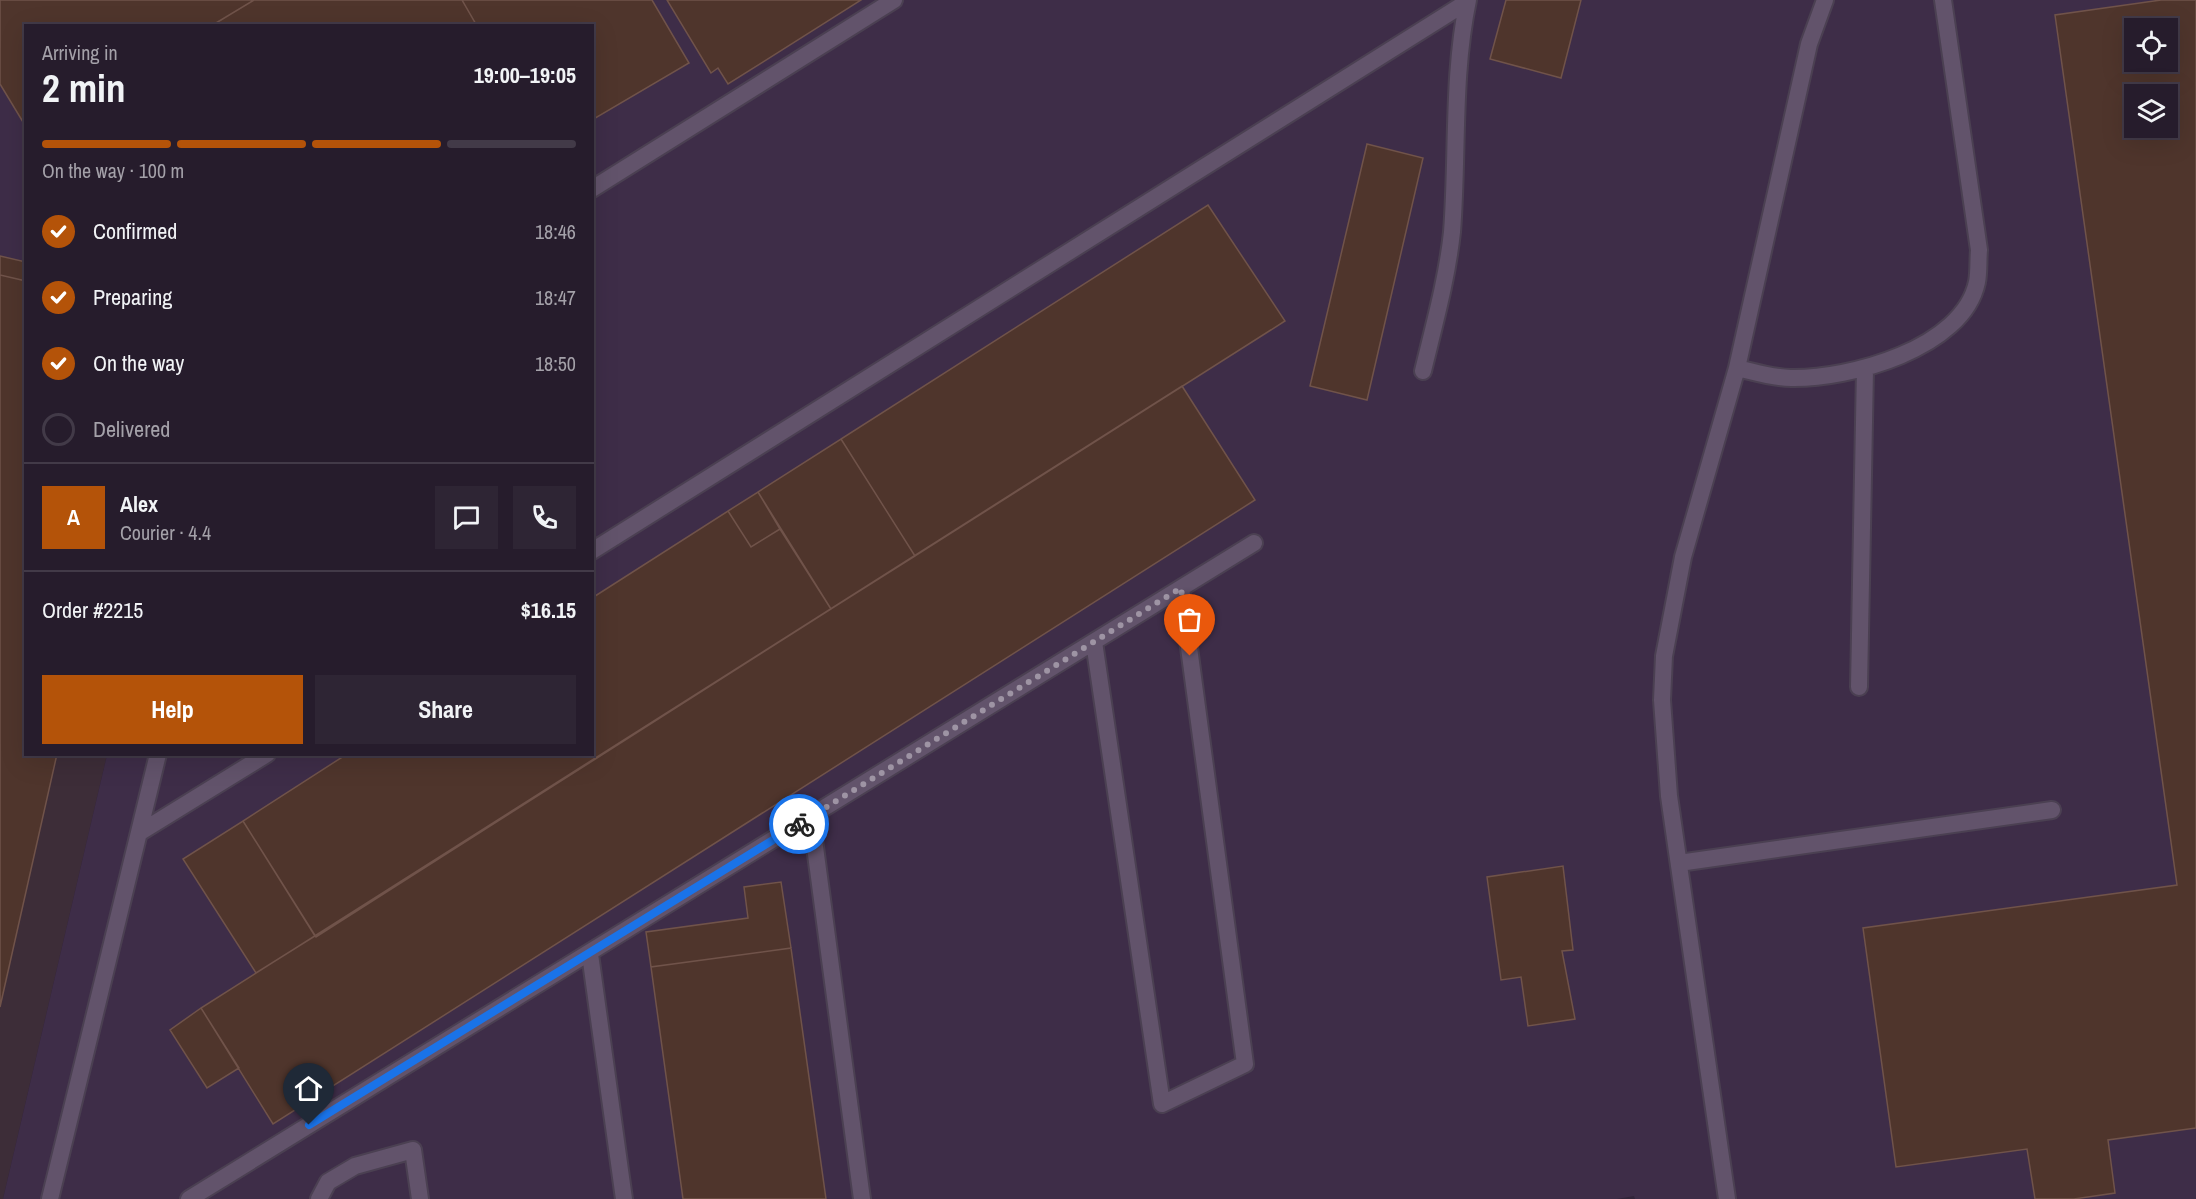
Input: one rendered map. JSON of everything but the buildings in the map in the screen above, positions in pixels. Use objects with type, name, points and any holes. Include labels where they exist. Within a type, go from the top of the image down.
[{"type":"lane","points":[[594,188],[894,0]]},
{"type":"lane","points":[[1726,1199],[1665,752],[1664,656],[1683,557],[1737,368],[1809,44],[1825,0]]},
{"type":"lane","points":[[1737,368],[1791,378],[1865,369],[1900,357],[1933,339],[1962,312],[1977,284],[1979,250],[1943,0]]},
{"type":"lane","points":[[1423,371],[1448,267],[1454,199],[1460,62],[1467,1]]},
{"type":"lane","points":[[594,551],[1467,1]]},
{"type":"lane","points":[[1859,687],[1865,369]]},
{"type":"lane","points":[[189,1199],[1254,543]]},
{"type":"lane","points":[[1094,642],[1162,1104],[1245,1064],[1181,588]]},
{"type":"lane","points":[[50,1199],[158,756]]},
{"type":"lane","points":[[140,833],[264,756]]},
{"type":"lane","points":[[1679,863],[2052,810]]},
{"type":"lane","points":[[811,817],[862,1199]]},
{"type":"lane","points":[[590,954],[624,1199]]},
{"type":"lane","points":[[319,1199],[327,1182],[355,1167],[413,1150],[420,1199]]},
{"type":"shaded area","points":[[0,0],[2196,0],[2196,1199],[1635,1199],[1634,1196],[1617,1199],[3,1199],[107,756],[594,756],[594,24],[24,24],[24,262],[0,256]]},
{"type":"shaded area","points":[[0,256],[24,716],[24,756],[107,756],[3,1199],[0,1199]]},
{"type":"way so far","points":[[799,824],[1181,588],[1190,656]]},
{"type":"route","points":[[309,1125],[799,824]]}]
